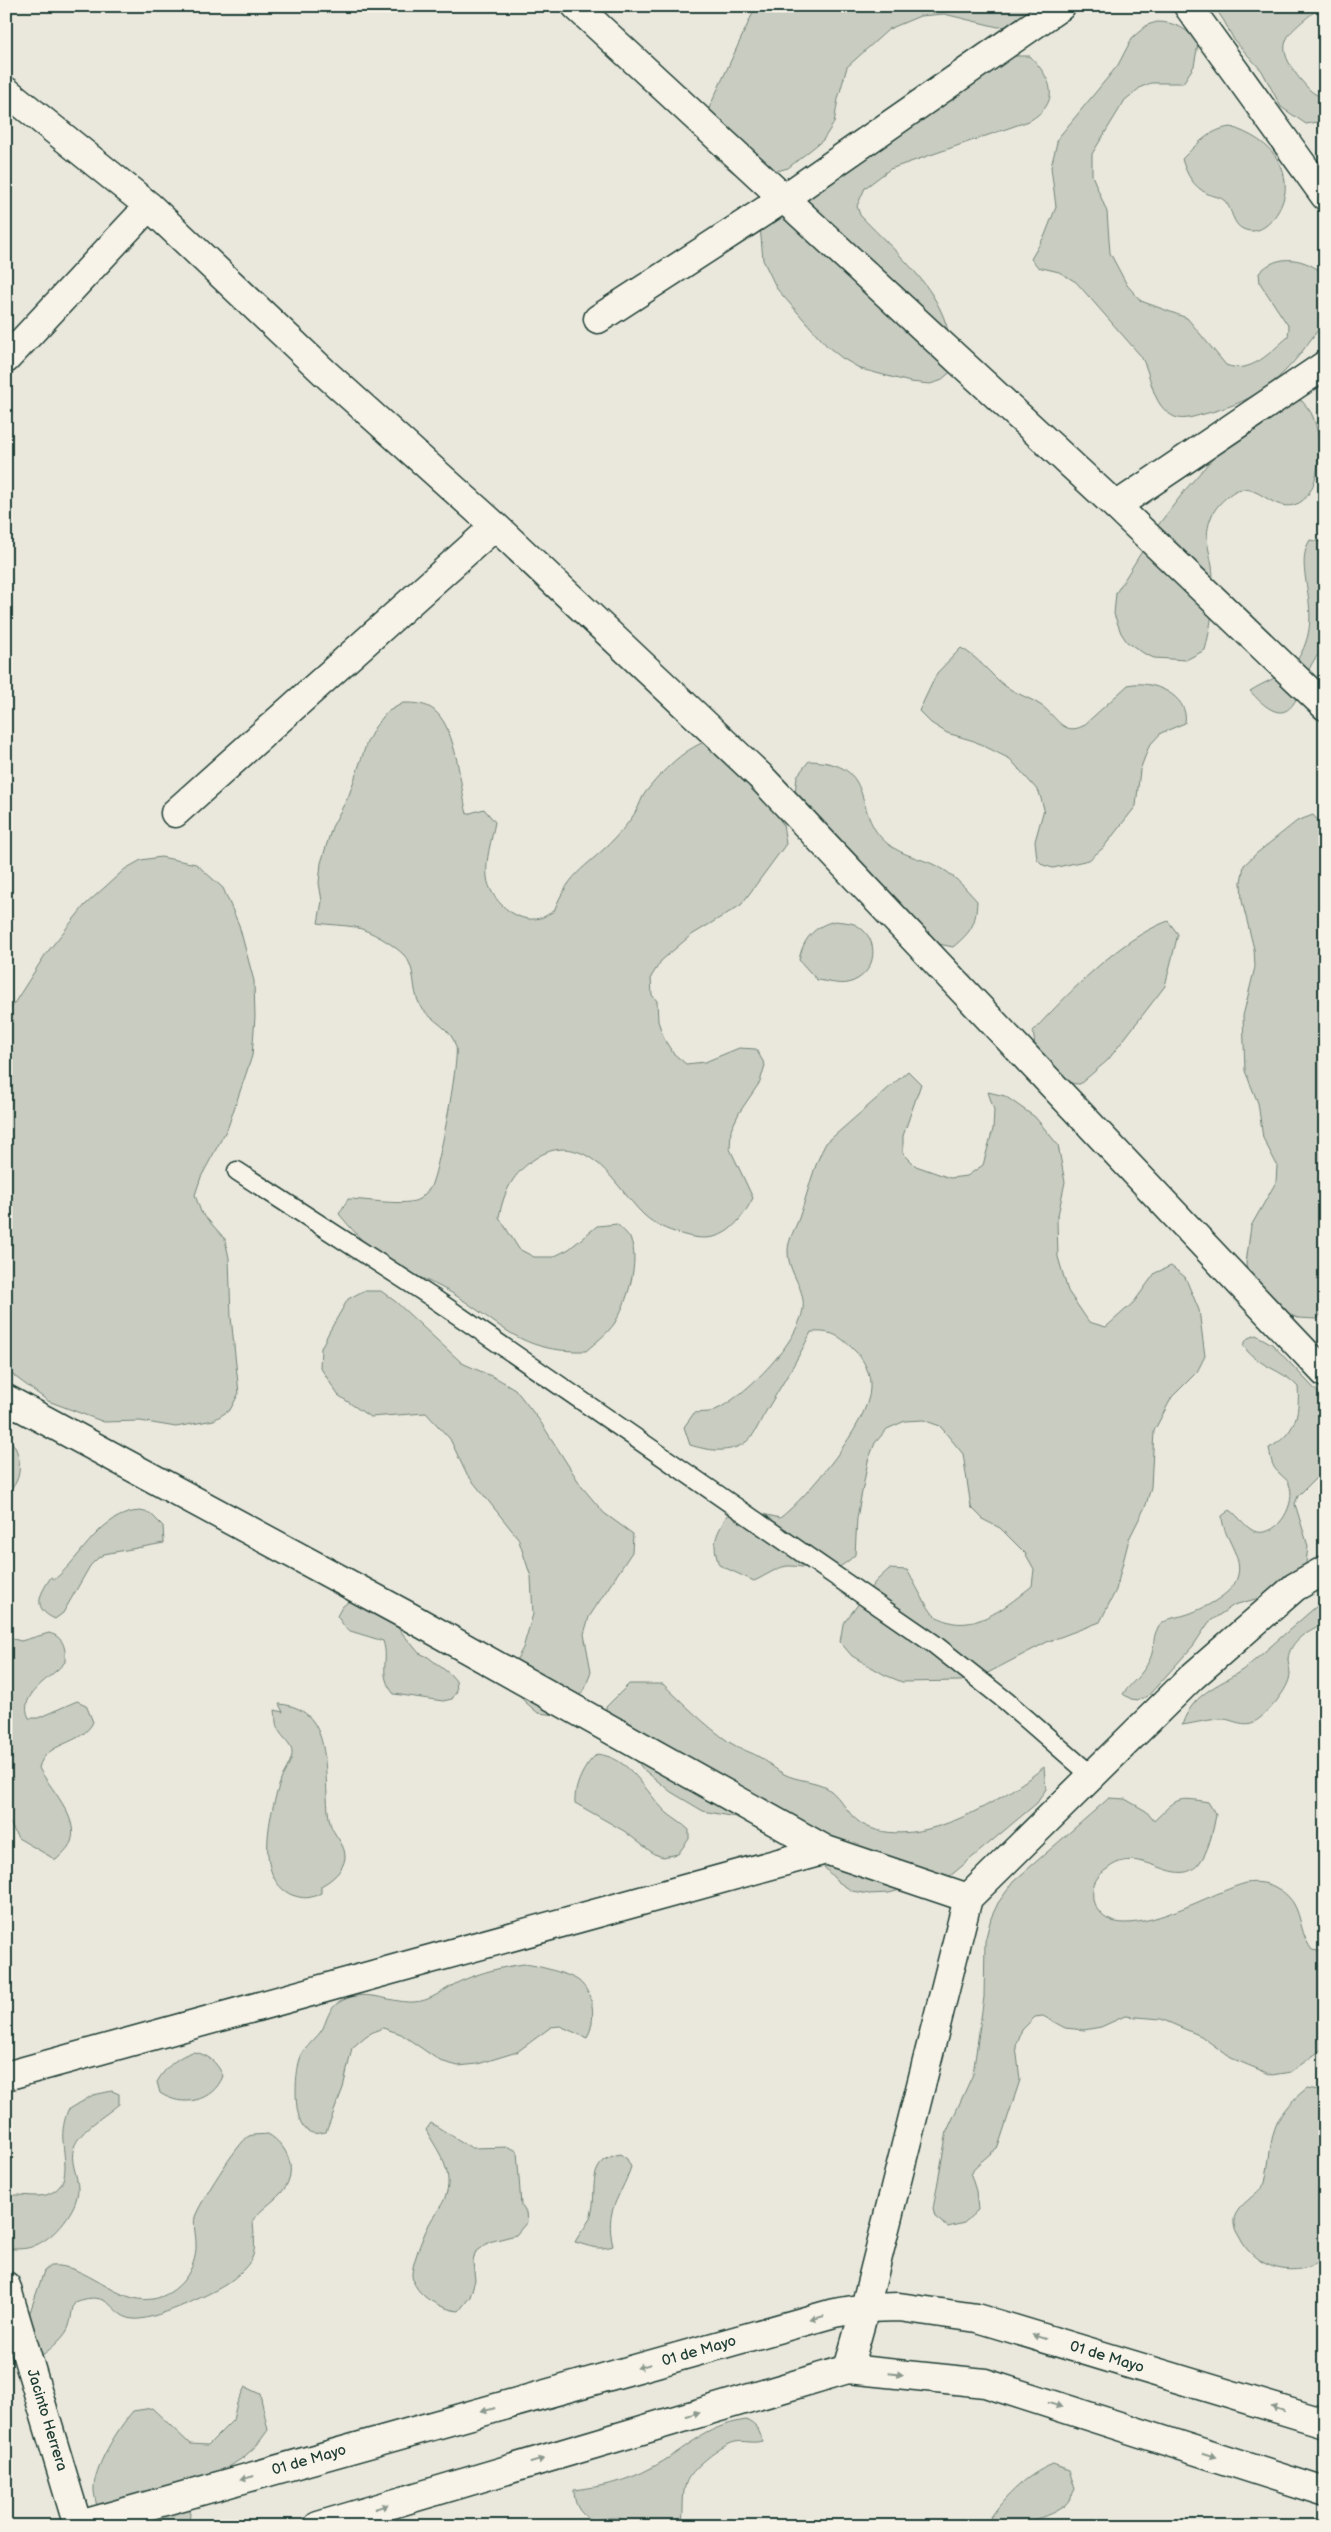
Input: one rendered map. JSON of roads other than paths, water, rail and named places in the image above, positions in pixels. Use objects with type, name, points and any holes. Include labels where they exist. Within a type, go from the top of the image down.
[{"type":"street","points":[[576,6],[1116,506],[1325,706]]},
{"type":"street","points":[[598,319],[783,199],[1062,6]]},
{"type":"street","points":[[1188,6],[1325,196]]},
{"type":"street","points":[[6,91],[149,206],[325,373],[496,526],[760,776],[1325,1373]]},
{"type":"street","points":[[6,359],[149,206]]},
{"type":"street","points":[[1116,506],[1325,365]]},
{"type":"street","points":[[175,813],[496,526]]},
{"type":"street","points":[[6,1399],[408,1616],[826,1850],[968,1898]]},
{"type":"street","points":[[848,2368],[865,2308],[968,1898],[1192,1676],[1295,1587],[1325,1570]]},
{"type":"street","points":[[6,2076],[826,1850]]},
{"type":"street","name":"Jacinto Herrera","points":[[6,2286],[77,2526]]},
{"type":"street","name":"01 de Mayo","points":[[77,2526],[824,2316],[865,2308],[899,2307],[977,2318],[1325,2423]]},
{"type":"street","points":[[318,2526],[848,2368],[985,2383],[1325,2492]]},
{"type":"lane","points":[[237,1171],[433,1298],[934,1644],[1006,1701],[1092,1776]]}]
